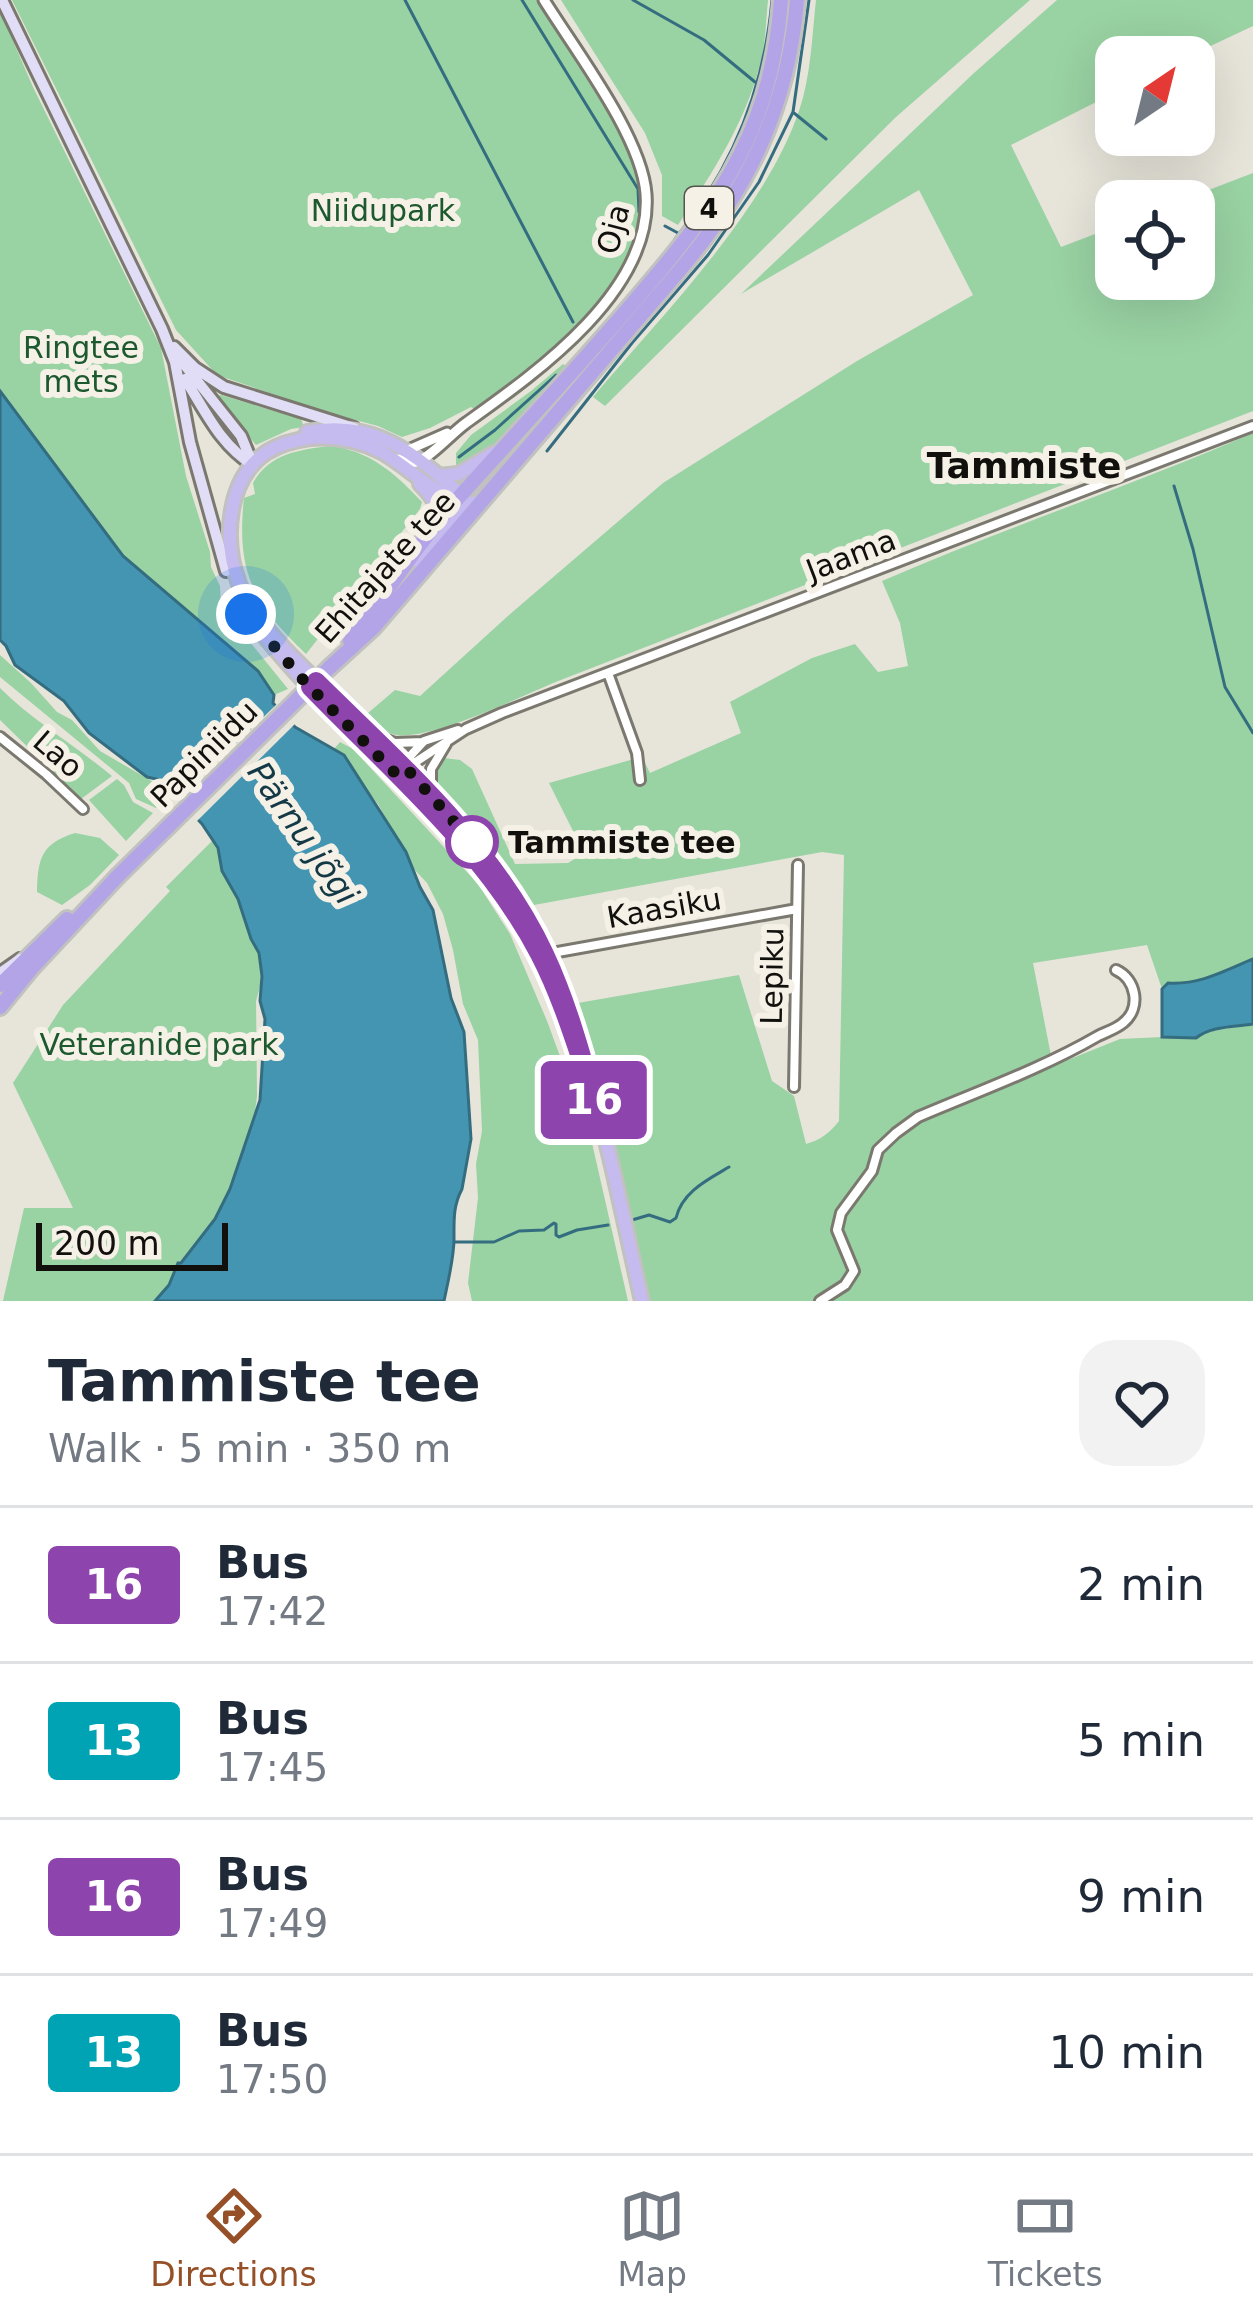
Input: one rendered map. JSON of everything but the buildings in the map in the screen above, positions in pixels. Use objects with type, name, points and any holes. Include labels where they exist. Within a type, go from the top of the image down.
[{"type":"highway","name":"Ehitajate tee","points":[[329,668],[433,527],[681,245],[728,180],[765,93],[782,0]]},
{"type":"highway","name":"Ehitajate tee","points":[[329,668],[374,627],[723,215],[759,152],[774,114],[790,52],[796,0]]},
{"type":"highway","name":"Papiniidu","points":[[0,1007],[117,877],[329,668]]},
{"type":"highway","name":"Papiniidu","points":[[1,975],[117,877]]},
{"type":"main road","points":[[2,0],[175,362],[228,447],[250,462]]},
{"type":"main road","points":[[162,329],[241,436],[250,462]]},
{"type":"main road","points":[[174,347],[208,378],[256,399]]},
{"type":"main road","points":[[175,362],[190,442],[239,602],[306,683],[437,803],[484,856],[543,955],[595,1102],[642,1301]]},
{"type":"main road","points":[[439,476],[458,474],[488,458],[566,380]]},
{"type":"main road","points":[[207,413],[209,398],[225,391],[383,437],[439,476],[459,500]]},
{"type":"main road","points":[[226,571],[226,512],[236,481],[250,462],[271,443],[295,434],[359,429]]},
{"type":"main road","points":[[482,501],[473,505],[459,500],[387,455],[348,440],[291,442],[250,462],[230,520],[232,553],[239,585],[256,615],[401,769],[507,900],[543,955]]},
{"type":"main road","points":[[387,455],[436,504],[433,527]]},
{"type":"main road","points":[[409,585],[416,568],[447,530],[459,500]]},
{"type":"street","name":"Oja","points":[[420,461],[514,391],[579,332],[630,267],[645,224],[646,194],[632,144],[544,0]]},
{"type":"street","name":"Oja","points":[[406,451],[463,425]]},
{"type":"street","name":"Jaama","points":[[371,734],[395,743],[424,741],[466,729],[1253,426]]},
{"type":"street","points":[[387,455],[410,463],[420,461]]},
{"type":"street","points":[[608,674],[637,753],[640,780]]},
{"type":"street","name":"Jaama","points":[[401,769],[466,729]]},
{"type":"street","name":"Lao","points":[[0,737],[83,809]]},
{"type":"street","points":[[437,803],[430,785],[431,770],[451,738]]},
{"type":"street","points":[[401,769],[424,741]]},
{"type":"street","name":"Lepiku","points":[[794,1088],[798,865]]},
{"type":"street","name":"Kaasiku","points":[[543,955],[796,909]]},
{"type":"street","points":[[820,1301],[845,1285],[854,1271],[837,1231],[842,1213],[872,1171],[878,1150],[919,1118],[1076,1050],[1121,1024],[1131,1015],[1134,986],[1116,970]]},
{"type":"green space","name":"Niidupark","points":[[12,0],[537,0],[632,151],[643,207],[631,253],[597,306],[526,374],[476,410],[471,407],[402,437],[217,375],[176,330]]},
{"type":"green space","points":[[561,0],[768,0],[762,56],[748,102],[678,225],[662,216],[662,175],[645,133]]},
{"type":"green space","points":[[816,0],[1030,0],[896,117],[605,406],[593,397],[709,262],[783,149],[806,84]]},
{"type":"green space","points":[[1057,0],[1253,0],[1253,26],[1215,44],[1215,36],[1095,36],[1095,103],[1011,145],[1061,247],[1095,234],[1095,300],[1215,300],[1215,188],[1253,173],[1253,411],[471,718],[403,735],[381,727],[368,713],[395,690],[420,696],[663,483],[857,361],[973,295],[919,190],[741,294]]},
{"type":"green space","name":"Ringtee mets","points":[[0,11],[161,348],[186,476],[220,586],[221,606],[288,689],[274,695],[258,671],[123,556],[0,391]]},
{"type":"green space","points":[[563,364],[567,367],[489,451],[456,469],[456,453],[471,435]]},
{"type":"green space","points":[[215,397],[301,419],[304,427],[256,445]]},
{"type":"green space","points":[[1253,433],[1253,959],[1202,979],[1168,983],[1162,989],[1147,945],[1033,963],[1053,1066],[1120,1039],[1184,1036],[1253,1024],[1253,1301],[650,1301],[578,1003],[739,975],[772,1081],[794,1096],[806,1144],[820,1138],[839,1121],[844,855],[822,852],[534,905],[552,948],[547,950],[497,865],[436,786],[444,758],[460,760],[472,769],[515,864],[568,863],[584,853],[549,783],[634,759],[640,753],[650,773],[741,733],[730,702],[812,658],[855,644],[878,672],[908,666],[900,623],[882,581]]},
{"type":"green space","points":[[329,446],[357,452],[380,465],[422,502],[374,567],[345,621],[306,654],[273,619],[252,585],[243,547],[244,498],[255,494],[253,483],[276,460]]},
{"type":"green space","points":[[0,655],[100,751],[168,795],[156,808],[136,799],[129,783],[0,677]]},
{"type":"green space","points":[[0,688],[112,776],[81,799],[0,720]]},
{"type":"green space","points":[[340,742],[353,749],[478,884],[510,934],[592,1143],[628,1301],[472,1301],[468,1283],[482,1131],[478,1040],[463,1004],[443,914],[378,804],[334,749]]},
{"type":"green space","points":[[117,779],[133,802],[153,813],[126,841],[89,800]]},
{"type":"green space","points":[[75,833],[100,838],[119,855],[62,905],[37,892],[39,870],[48,848]]},
{"type":"green space","name":"Veteranide park","points":[[213,840],[255,930],[266,966],[256,1001],[257,1096],[250,1151],[228,1206],[158,1301],[3,1301],[24,1208],[73,1208],[13,1083],[63,1005]]},
{"type":"water","name":"Pärnu jõgi","points":[[0,391],[123,556],[258,671],[274,695],[273,703],[295,727],[344,755],[406,852],[433,910],[451,998],[464,1032],[471,1139],[456,1207],[444,1301],[155,1301],[169,1285],[178,1263],[215,1219],[260,1100],[265,1019],[259,953],[222,871],[218,848],[202,824],[161,780],[147,777],[89,733],[64,701],[15,665],[0,640]]},
{"type":"water","points":[[1253,959],[1253,1024],[1216,1029],[1196,1038],[1162,1037],[1162,989],[1168,983],[1201,979]]},
{"type":"pier","points":[[280,701],[298,721],[194,824],[174,804]]},
{"type":"waterway","points":[[405,0],[573,322]]},
{"type":"waterway","points":[[522,0],[638,189],[639,212]]},
{"type":"waterway","points":[[633,0],[704,40],[755,82]]},
{"type":"waterway","points":[[675,239],[713,185],[742,127],[761,65],[772,0]]},
{"type":"waterway","points":[[547,451],[708,255],[759,182],[793,112],[809,0]]},
{"type":"waterway","points":[[794,113],[826,139]]},
{"type":"waterway","points":[[665,226],[678,233]]},
{"type":"waterway","points":[[459,457],[556,375]]},
{"type":"waterway","points":[[1174,486],[1225,687],[1253,733]]},
{"type":"waterway","points":[[632,1220],[649,1215],[670,1222],[690,1194],[729,1167]]},
{"type":"waterway","points":[[455,1242],[494,1242],[519,1231],[544,1230],[554,1223],[559,1237],[608,1225]]},
{"type":"bus line","name":"16","points":[[310,687],[434,813],[507,900],[540,956],[595,1102],[567,1007],[536,936],[509,891],[437,803],[316,681]]},
{"type":"place","name":"Tammiste tee","points":[[472,842]]},
{"type":"district","name":"Tammiste","points":[[1024,465]]},
{"type":"route","points":[[246,614],[322,700],[396,774],[406,768],[472,842]]}]
